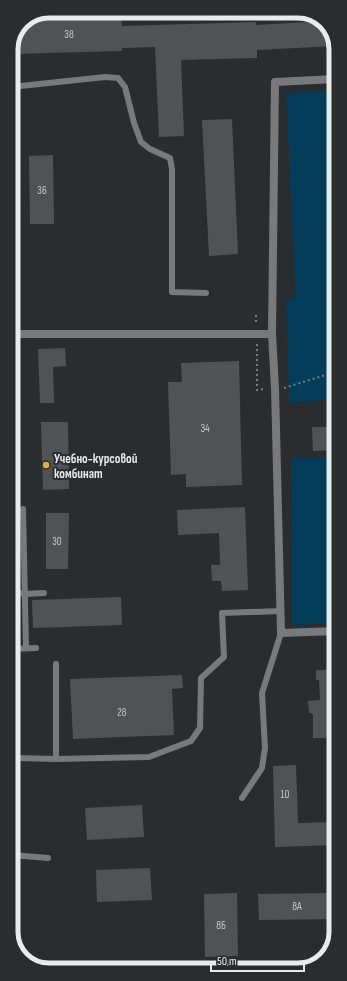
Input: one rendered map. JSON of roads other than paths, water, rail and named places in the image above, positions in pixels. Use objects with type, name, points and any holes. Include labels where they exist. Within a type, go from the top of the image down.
[{"type":"street","points":[[329,79],[275,82],[272,334],[282,633],[329,631]]},
{"type":"street","points":[[18,334],[272,334]]},
{"type":"lane","points":[[18,86],[105,77],[118,78],[125,86],[134,123],[141,142],[150,149],[170,158],[172,169],[172,292],[206,293]]},
{"type":"lane","points":[[23,509],[26,648]]},
{"type":"lane","points":[[18,593],[44,593]]},
{"type":"lane","points":[[18,758],[56,759],[149,757],[191,741],[200,728],[201,678],[224,658],[222,613],[281,611]]},
{"type":"lane","points":[[242,798],[262,768],[264,748],[262,693],[282,633]]},
{"type":"lane","points":[[18,649],[36,648]]},
{"type":"lane","points":[[56,664],[56,759]]},
{"type":"lane","points":[[18,856],[48,858]]},
{"type":"place","name":"Учебно-курсовой комбинат","points":[[46,465]]}]
